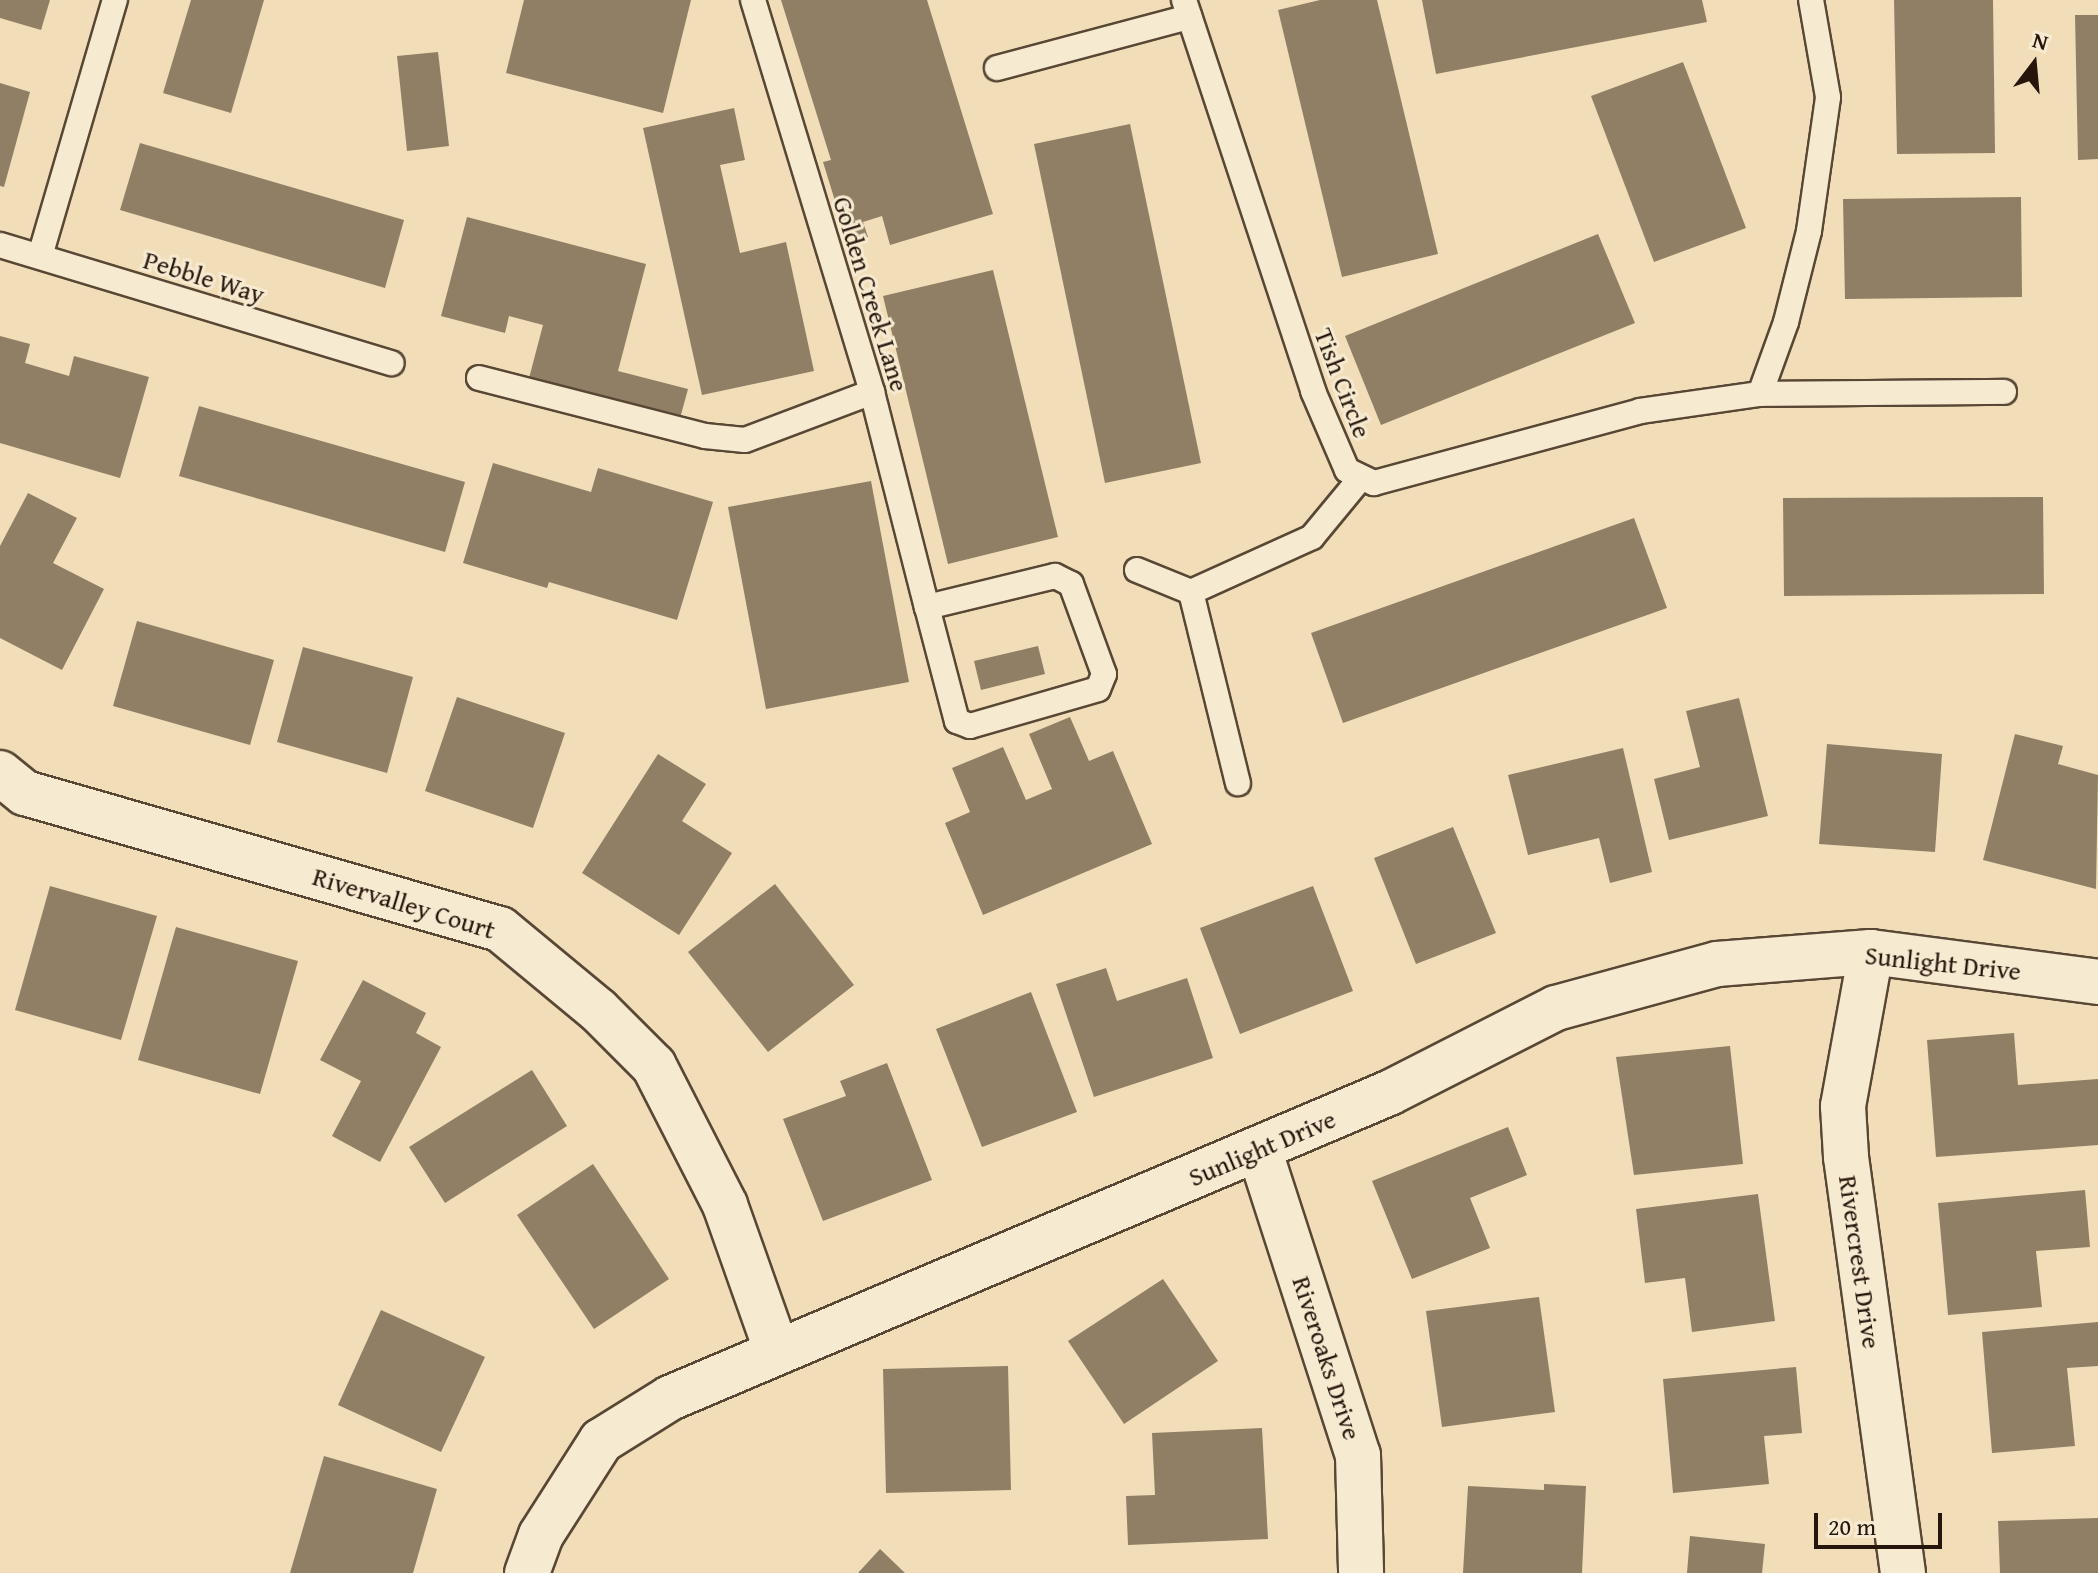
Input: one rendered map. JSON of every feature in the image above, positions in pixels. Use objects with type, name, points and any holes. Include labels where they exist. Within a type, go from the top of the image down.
[{"type":"street","name":"Rivervalley Court","points":[[0,773],[25,793],[500,929],[598,1010],[654,1066],[725,1205],[777,1352]]},
{"type":"street","name":"Sunlight Drive","points":[[527,1573],[541,1535],[601,1441],[670,1398],[1389,1093],[1556,1008],[1717,964],[1871,952],[2098,982]]},
{"type":"street","name":"Rivercrest Drive","points":[[1871,952],[1843,1106],[1846,1157],[1903,1573]]},
{"type":"street","name":"Riveroaks Drive","points":[[1259,1149],[1358,1455],[1361,1573]]},
{"type":"lane","points":[[40,256],[115,0]]},
{"type":"lane","name":"Golden Creek Lane","points":[[753,0],[872,392],[927,607],[957,721],[970,726],[1098,689],[1104,674],[1071,584],[1055,576],[927,607]]},
{"type":"lane","points":[[1760,394],[1809,231],[1828,97],[1811,0]]},
{"type":"lane","points":[[997,68],[1187,8]]},
{"type":"lane","name":"Tish Circle","points":[[1187,8],[1313,391],[1347,470],[1360,479],[1374,483],[1640,411],[1760,394],[2004,392]]},
{"type":"lane","name":"Pebble Way","points":[[0,245],[392,363]]},
{"type":"lane","points":[[479,378],[705,436],[745,440],[872,392]]},
{"type":"lane","points":[[1137,570],[1191,592],[1312,537],[1360,479]]},
{"type":"lane","points":[[1191,592],[1238,783]]},
{"type":"building","points":[[0,0],[50,0],[41,30],[0,18]]},
{"type":"building","points":[[191,0],[264,0],[231,113],[163,93]]},
{"type":"building","points":[[524,0],[691,0],[663,113],[506,73]]},
{"type":"building","points":[[781,0],[927,0],[993,214],[890,245],[882,216],[863,222],[868,237],[848,243],[823,162],[831,160]]},
{"type":"building","points":[[1320,0],[1377,0],[1438,254],[1342,277],[1278,10]]},
{"type":"building","points":[[1422,0],[1702,0],[1707,22],[1436,74]]},
{"type":"building","points":[[1894,0],[1993,0],[1995,153],[1897,154]]},
{"type":"building","points":[[2075,15],[2098,15],[2098,159],[2078,160]]},
{"type":"building","points":[[438,52],[449,146],[407,151],[397,56]]},
{"type":"building","points":[[1683,62],[1746,228],[1654,262],[1591,96]]},
{"type":"building","points":[[0,83],[30,92],[4,187],[0,186]]},
{"type":"building","points":[[734,108],[745,160],[720,165],[740,253],[786,242],[814,371],[702,395],[643,128]]},
{"type":"building","points":[[1130,124],[1201,463],[1105,483],[1034,144]]},
{"type":"building","points":[[140,143],[404,220],[385,288],[120,210]]},
{"type":"building","points":[[2021,197],[2022,297],[1845,299],[1843,199]]},
{"type":"building","points":[[467,217],[646,264],[618,371],[688,389],[679,422],[528,382],[543,325],[509,316],[505,333],[441,316]]},
{"type":"building","points":[[1598,234],[1635,323],[1381,425],[1345,336]]},
{"type":"building","points":[[993,270],[1058,537],[948,564],[883,296]]},
{"type":"building","points":[[0,336],[30,344],[25,363],[69,376],[74,356],[149,377],[120,478],[0,443]]},
{"type":"building","points":[[199,406],[465,482],[445,552],[179,476]]},
{"type":"building","points":[[493,463],[591,492],[598,468],[713,502],[677,620],[549,582],[547,588],[463,563]]},
{"type":"building","points":[[871,481],[909,682],[766,709],[728,507]]},
{"type":"building","points":[[28,493],[77,518],[53,563],[104,589],[62,670],[0,638],[0,546]]},
{"type":"building","points":[[2043,497],[2044,594],[1784,596],[1783,498]]},
{"type":"building","points":[[1634,518],[1667,608],[1343,723],[1311,633]]},
{"type":"building","points":[[137,621],[274,660],[250,745],[113,706]]},
{"type":"building","points":[[1038,646],[1045,674],[981,690],[974,661]]},
{"type":"building","points":[[303,647],[413,677],[387,773],[277,742]]},
{"type":"building","points":[[457,697],[565,733],[533,828],[425,791]]},
{"type":"building","points":[[1739,698],[1768,816],[1669,840],[1654,779],[1700,767],[1686,711]]},
{"type":"building","points":[[1070,717],[1089,761],[1113,751],[1152,844],[983,915],[945,823],[970,812],[952,768],[1003,747],[1026,800],[1052,789],[1029,734]]},
{"type":"building","points":[[2015,734],[2063,746],[2058,764],[2098,775],[2096,889],[1983,860]]},
{"type":"building","points":[[1827,744],[1942,754],[1935,852],[1819,844]]},
{"type":"building","points":[[1623,748],[1652,872],[1610,883],[1599,838],[1528,855],[1508,775]]},
{"type":"building","points":[[658,754],[706,784],[682,821],[732,853],[679,935],[582,873]]},
{"type":"building","points":[[1453,827],[1496,933],[1416,964],[1374,858]]},
{"type":"building","points":[[775,884],[854,985],[768,1052],[688,952]]},
{"type":"building","points":[[50,886],[157,916],[121,1040],[15,1010]]},
{"type":"building","points":[[1313,886],[1353,991],[1240,1034],[1200,928]]},
{"type":"building","points":[[176,927],[298,961],[260,1094],[138,1060]]},
{"type":"building","points":[[1106,968],[1117,1001],[1187,978],[1213,1058],[1094,1097],[1056,984]]},
{"type":"building","points":[[363,980],[426,1013],[416,1033],[441,1047],[380,1162],[332,1136],[361,1081],[320,1060]]},
{"type":"building","points":[[1031,992],[1077,1112],[982,1147],[936,1029]]},
{"type":"building","points":[[2014,1033],[2018,1085],[2098,1079],[2098,1145],[1936,1157],[1927,1040]]},
{"type":"building","points":[[1730,1046],[1743,1164],[1634,1175],[1616,1057]]},
{"type":"building","points":[[887,1063],[932,1180],[823,1221],[783,1119],[846,1096],[840,1081]]},
{"type":"building","points":[[532,1070],[567,1126],[445,1203],[409,1147]]},
{"type":"building","points":[[1508,1127],[1527,1175],[1470,1198],[1490,1248],[1412,1279],[1372,1181]]},
{"type":"building","points":[[593,1164],[669,1279],[594,1329],[517,1215]]},
{"type":"building","points":[[2085,1190],[2090,1247],[2036,1251],[2042,1307],[1948,1315],[1938,1203]]},
{"type":"building","points":[[1758,1194],[1775,1321],[1692,1332],[1685,1278],[1645,1283],[1636,1209]]},
{"type":"building","points":[[1163,1279],[1218,1361],[1124,1424],[1068,1341]]},
{"type":"building","points":[[1539,1297],[1555,1412],[1442,1427],[1426,1311]]},
{"type":"building","points":[[381,1310],[485,1357],[441,1452],[338,1405]]},
{"type":"building","points":[[2098,1322],[2098,1366],[2067,1368],[2075,1446],[1992,1453],[1982,1332]]},
{"type":"building","points":[[1008,1366],[1011,1490],[886,1493],[883,1369]]},
{"type":"building","points":[[1796,1367],[1802,1433],[1764,1436],[1769,1484],[1673,1493],[1663,1379]]},
{"type":"building","points":[[1262,1428],[1268,1539],[1128,1545],[1126,1496],[1155,1495],[1152,1433]]},
{"type":"building","points":[[324,1456],[437,1489],[413,1573],[290,1573]]},
{"type":"building","points":[[1544,1484],[1586,1486],[1582,1573],[1463,1573],[1468,1486],[1544,1490]]},
{"type":"building","points":[[2098,1518],[2098,1573],[2000,1573],[1998,1521]]},
{"type":"building","points":[[1690,1536],[1765,1544],[1762,1573],[1687,1573]]},
{"type":"building","points":[[880,1549],[905,1573],[858,1573]]}]
